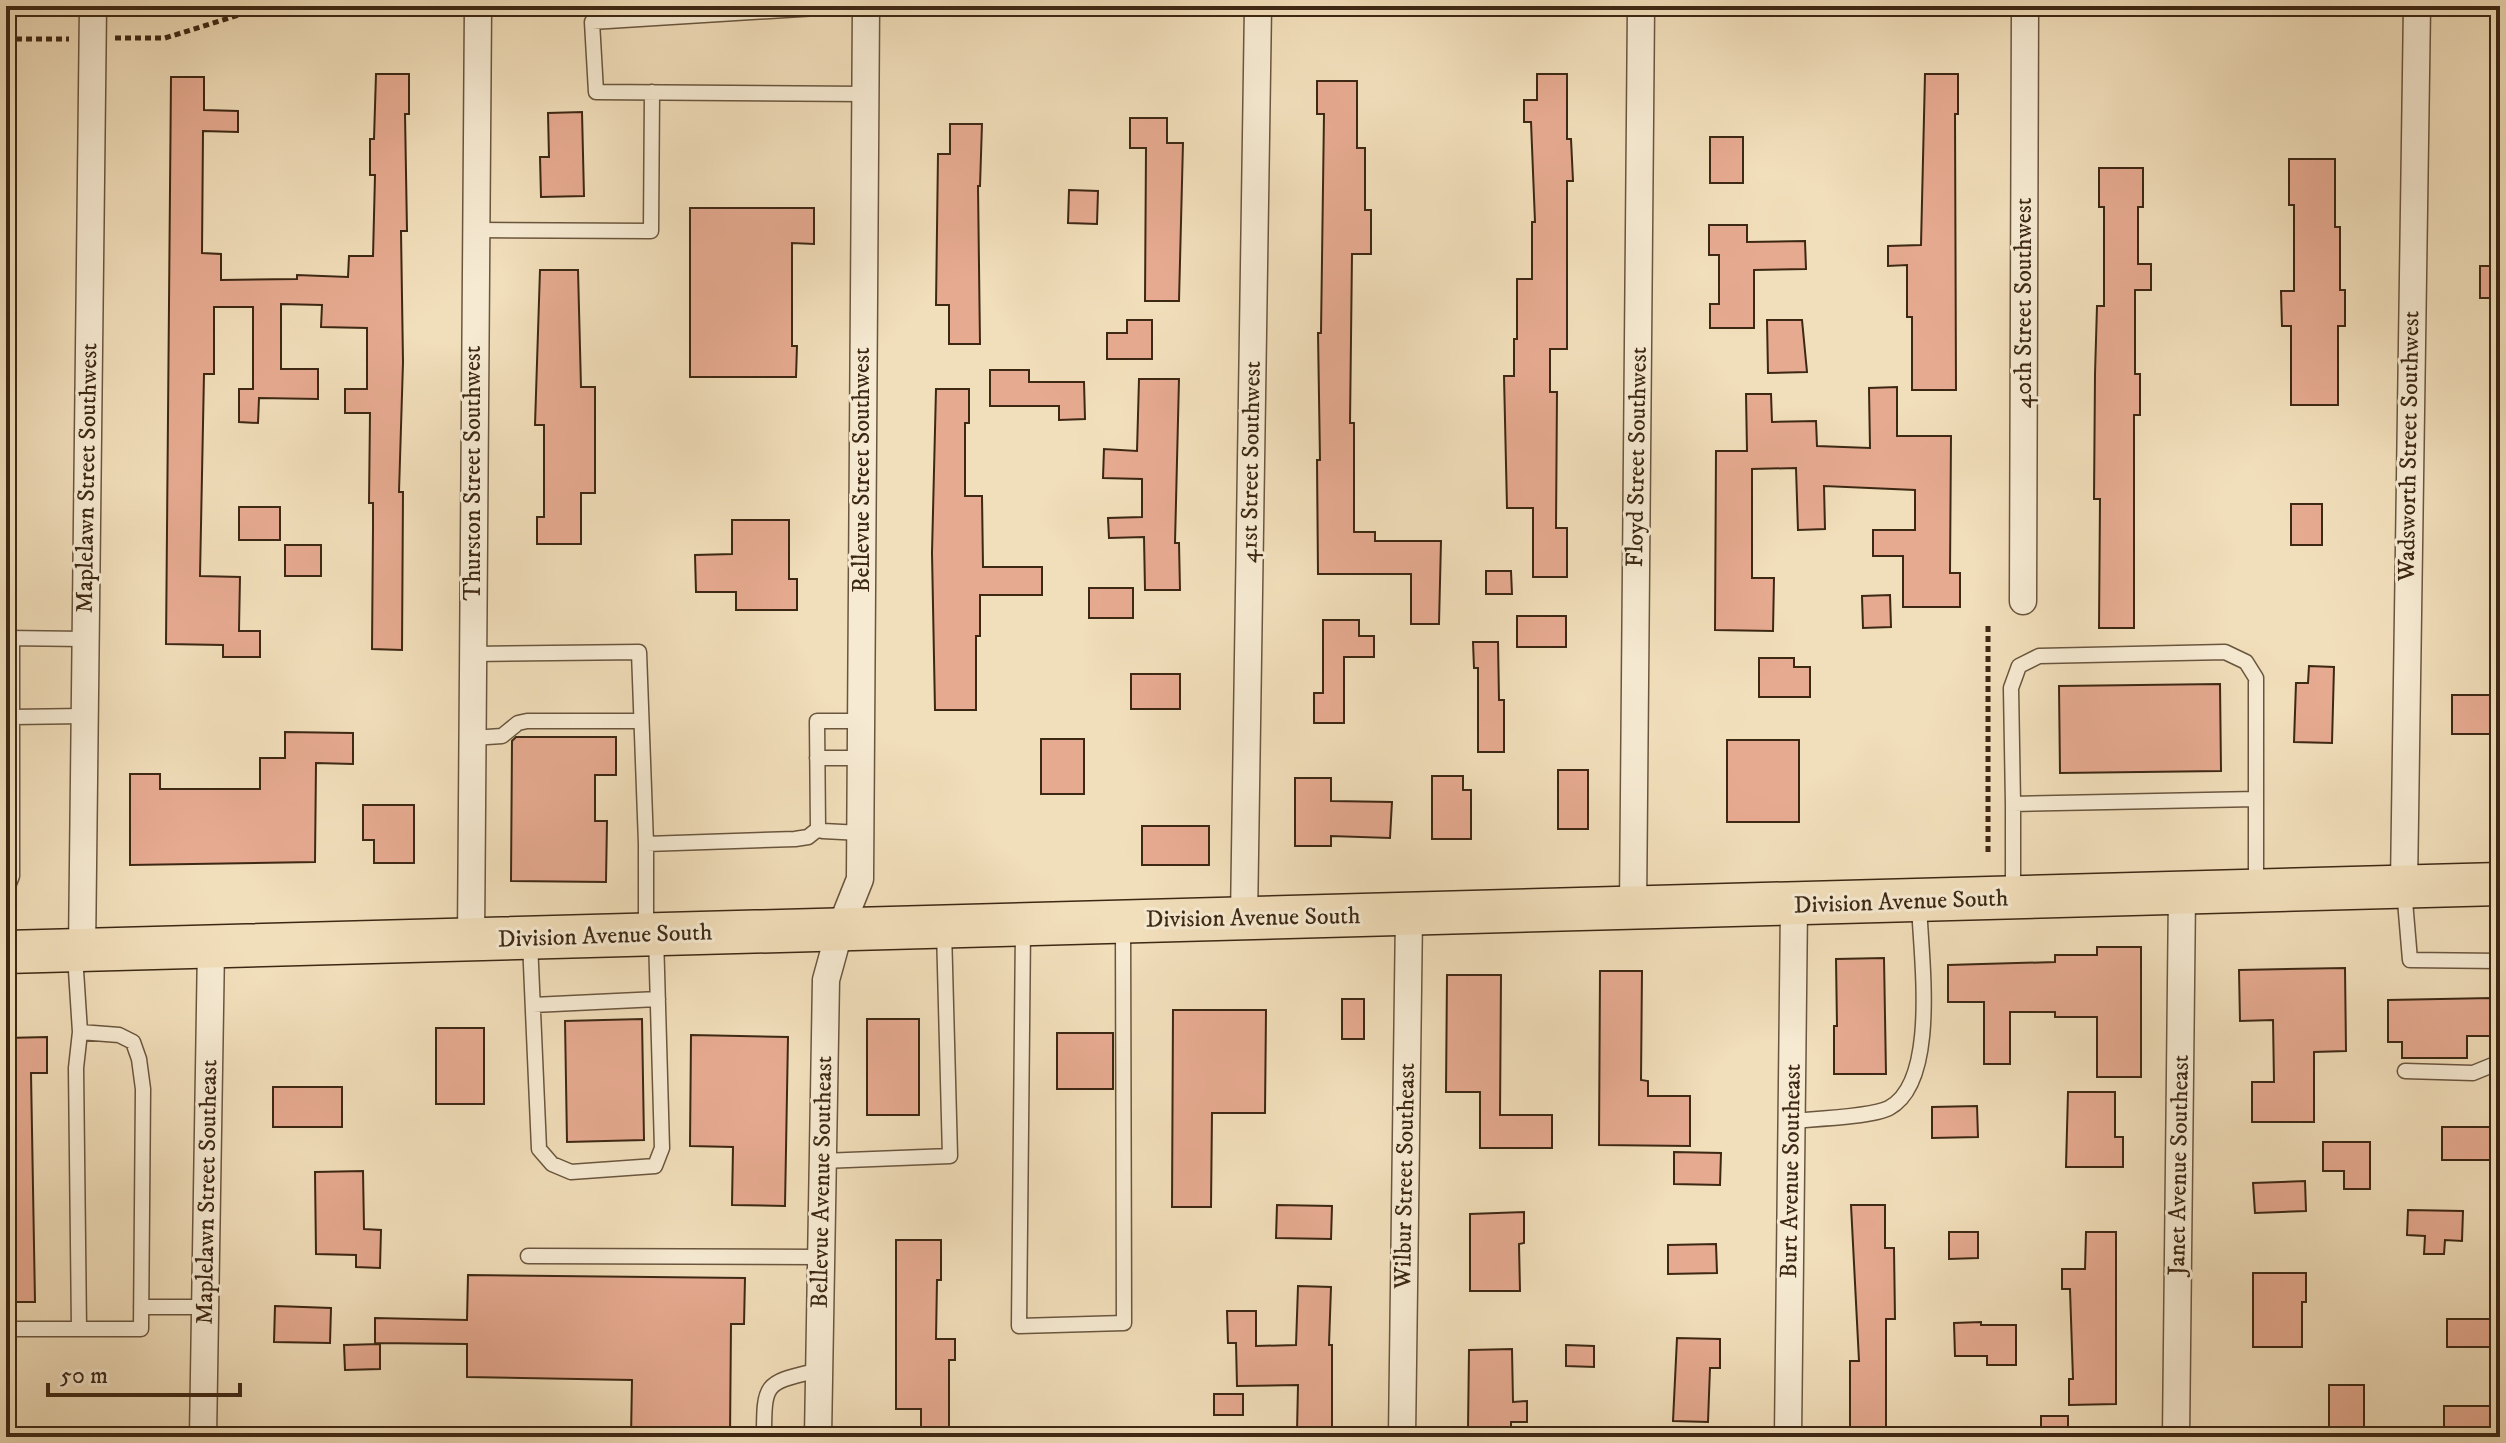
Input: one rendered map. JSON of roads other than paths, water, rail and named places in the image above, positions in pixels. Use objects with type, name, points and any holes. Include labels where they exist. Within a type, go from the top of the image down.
[{"type":"main road","name":"Division Avenue South","points":[[6,952],[2500,884]]},
{"type":"street","name":"Maplelawn Street Southwest","points":[[78,951],[93,6]]},
{"type":"street","name":"Thurston Street Southwest","points":[[471,940],[478,6]]},
{"type":"street","name":"Bellevue Street Southwest","points":[[840,929],[860,879],[866,6]]},
{"type":"street","name":"41st Street Southwest","points":[[1244,919],[1258,6]]},
{"type":"street","name":"Floyd Street Southwest","points":[[1633,908],[1641,6]]},
{"type":"street","name":"40th Street Southwest","points":[[2023,601],[2025,6]]},
{"type":"street","name":"Wadsworth Street Southwest","points":[[2404,885],[2417,6]]},
{"type":"street","name":"Janet Avenue Southeast","points":[[2176,1437],[2182,893]]},
{"type":"street","name":"Burt Avenue Southeast","points":[[1788,1437],[1794,905]]},
{"type":"street","name":"Wilbur Street Southeast","points":[[1402,1437],[1409,914]]},
{"type":"street","name":"Bellevue Avenue Southeast","points":[[818,1437],[826,980],[840,929]]},
{"type":"street","name":"Maplelawn Street Southeast","points":[[203,1437],[211,947]]},
{"type":"lane","points":[[849,6],[592,22],[596,92],[865,94]]},
{"type":"lane","points":[[475,230],[651,231],[652,92]]},
{"type":"lane","points":[[6,891],[12,876],[9,638],[85,639]]},
{"type":"lane","points":[[473,654],[639,652],[646,844],[658,999],[662,1148],[655,1166],[571,1172],[552,1164],[539,1149],[530,938]]},
{"type":"lane","points":[[2013,898],[2011,688],[2019,666],[2039,656],[2225,652],[2246,662],[2256,678],[2256,890]]},
{"type":"lane","points":[[12,717],[84,716]]},
{"type":"lane","points":[[472,738],[502,736],[518,723],[527,721],[641,721]]},
{"type":"lane","points":[[818,829],[817,721],[861,721]]},
{"type":"lane","points":[[817,758],[861,758]]},
{"type":"lane","points":[[2013,804],[2256,799]]},
{"type":"lane","points":[[646,844],[795,839],[808,837],[818,829]]},
{"type":"lane","points":[[818,829],[861,833]]},
{"type":"lane","points":[[2404,885],[2410,960],[2500,961]]},
{"type":"lane","points":[[1791,1121],[1876,1113],[1891,1108],[1914,1081],[1924,1006],[1919,901]]},
{"type":"lane","points":[[1023,923],[1019,1326],[1124,1323],[1123,921]]},
{"type":"lane","points":[[822,1161],[950,1156],[944,925]]},
{"type":"lane","points":[[78,951],[79,1329]]},
{"type":"lane","points":[[533,1005],[658,999]]},
{"type":"lane","points":[[6,1329],[141,1329],[143,1089],[139,1059],[133,1042],[119,1035],[80,1032]]},
{"type":"lane","points":[[2405,1071],[2473,1073],[2500,1062]]},
{"type":"lane","points":[[528,1256],[820,1257]]},
{"type":"lane","points":[[141,1307],[205,1307]]},
{"type":"lane","points":[[764,1437],[764,1402],[771,1385],[781,1379],[819,1370]]}]
